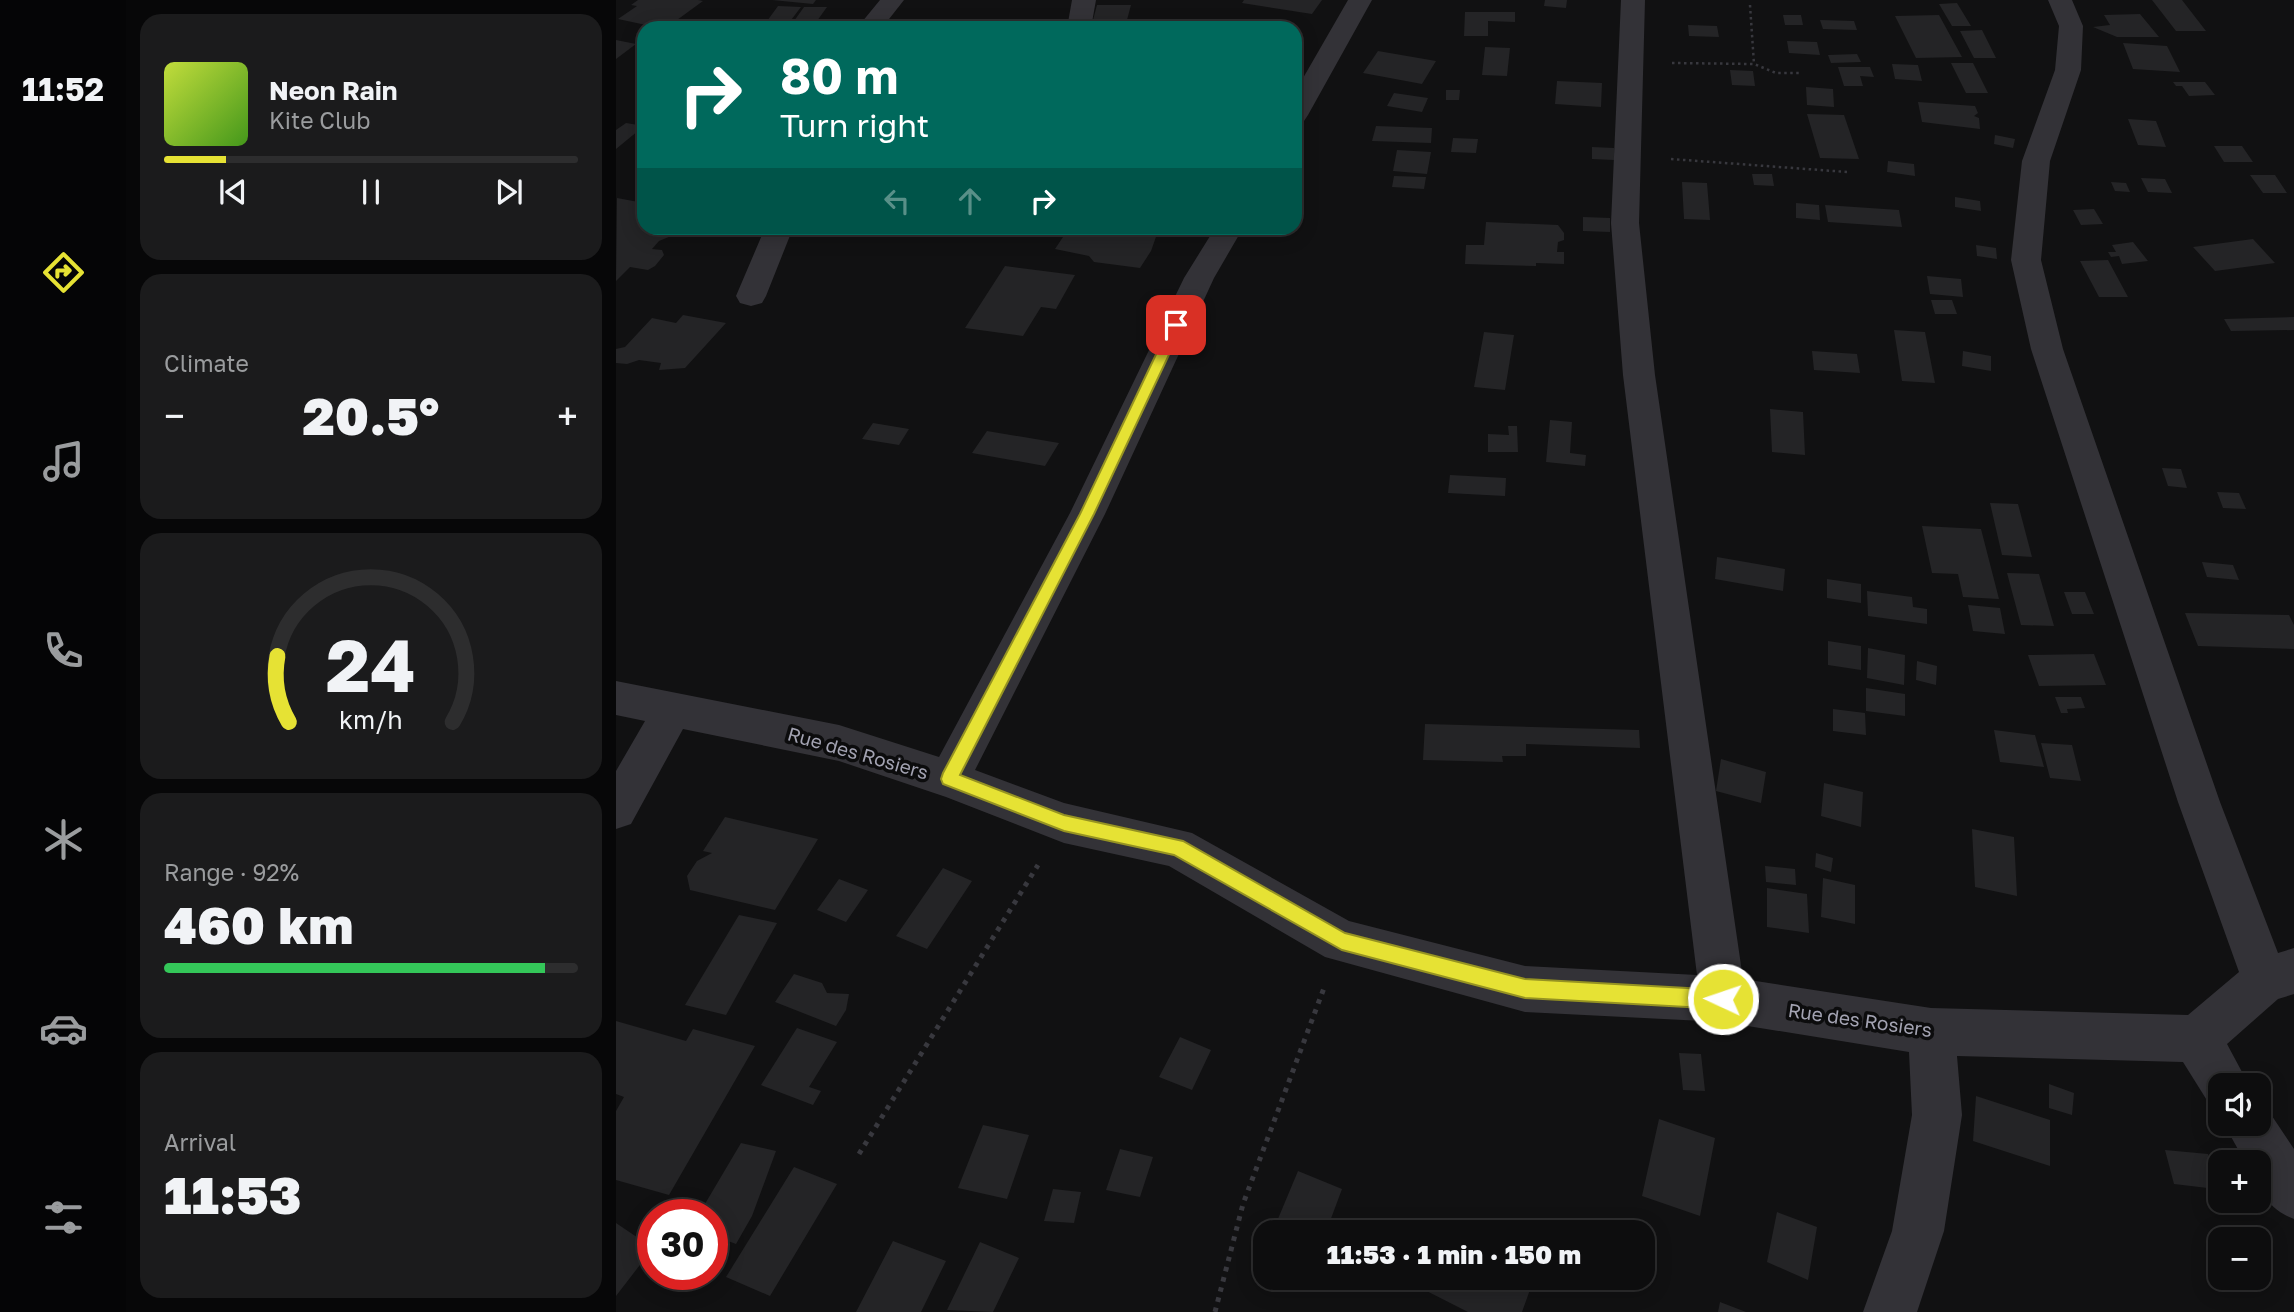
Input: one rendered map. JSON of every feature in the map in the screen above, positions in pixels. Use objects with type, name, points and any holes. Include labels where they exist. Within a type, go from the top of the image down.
[{"type":"street","points":[[875,21],[892,0]]},
{"type":"street","points":[[1080,21],[1084,0]]},
{"type":"street","points":[[1302,104],[1360,0]]},
{"type":"street","points":[[1633,0],[1625,223],[1639,374],[1723,999]]},
{"type":"street","points":[[2060,0],[2071,26],[2068,70],[2036,161],[2026,260],[2047,349],[2195,788],[2279,975],[2196,1039],[2217,1073]]},
{"type":"street","points":[[751,296],[776,235]]},
{"type":"street","points":[[949,779],[1087,514],[1199,278],[1225,235]]},
{"type":"street","name":"Rue des Rosiers","points":[[616,698],[839,743],[949,779],[1064,823],[1177,847],[1342,941],[1525,989],[1723,999],[1931,1032],[2196,1039]]},
{"type":"street","points":[[616,810],[674,708]]},
{"type":"street","points":[[1890,1312],[1918,1231],[1937,1115],[1931,1032]]},
{"type":"street","points":[[2257,1136],[2294,1194]]},
{"type":"path","points":[[1750,5],[1754,64]]},
{"type":"path","points":[[1632,63],[1754,64],[1776,73],[1801,73]]},
{"type":"path","points":[[1628,156],[1847,172]]},
{"type":"path","points":[[859,1154],[1064,823]]},
{"type":"path","points":[[1215,1312],[1243,1204],[1342,941]]},
{"type":"building","points":[[638,0],[703,1],[676,21],[637,23],[618,19],[637,6],[631,5]]},
{"type":"building","points":[[772,0],[816,0],[813,4]]},
{"type":"building","points":[[1244,0],[1322,0],[1312,14],[1242,3]]},
{"type":"building","points":[[1545,0],[1567,0],[1566,8],[1544,6]]},
{"type":"building","points":[[2152,0],[2182,0],[2206,31],[2176,31]]},
{"type":"building","points":[[1957,3],[1971,26],[1952,26],[1939,4]]},
{"type":"building","points":[[1097,5],[1131,5],[1127,20],[1093,20]]},
{"type":"building","points":[[778,6],[801,7],[790,21],[767,21]]},
{"type":"building","points":[[804,7],[827,7],[817,21],[794,21]]},
{"type":"building","points":[[1465,12],[1515,12],[1515,22],[1488,21],[1488,36],[1464,36]]},
{"type":"building","points":[[2140,14],[2159,37],[2117,37],[2093,27],[2110,25],[2104,15]]},
{"type":"building","points":[[1783,15],[1801,15],[1803,25],[1785,25]]},
{"type":"building","points":[[1939,15],[1962,57],[1916,58],[1895,16]]},
{"type":"building","points":[[1820,20],[1854,21],[1857,30],[1823,29]]},
{"type":"building","points":[[1688,25],[1717,26],[1719,37],[1689,36]]},
{"type":"building","points":[[1982,30],[1996,58],[1974,58],[1960,31]]},
{"type":"building","points":[[616,40],[636,44],[616,59]]},
{"type":"building","points":[[1787,41],[1817,42],[1820,55],[1789,53]]},
{"type":"building","points":[[2123,43],[2167,46],[2180,72],[2133,69]]},
{"type":"building","points":[[1485,47],[1510,48],[1507,76],[1482,75]]},
{"type":"building","points":[[1378,51],[1436,61],[1422,84],[1363,73]]},
{"type":"building","points":[[1857,54],[1861,62],[1831,63],[1828,55]]},
{"type":"building","points":[[1951,63],[1973,63],[1988,93],[1966,93]]},
{"type":"building","points":[[1892,64],[1918,65],[1922,81],[1895,79]]},
{"type":"building","points":[[1838,67],[1870,67],[1874,77],[1860,76],[1863,86],[1844,86]]},
{"type":"building","points":[[1730,70],[1753,71],[1755,86],[1732,85]]},
{"type":"building","points":[[1557,81],[1602,83],[1601,107],[1555,104]]},
{"type":"building","points":[[2173,82],[2205,82],[2215,95],[2189,96],[2182,86],[2176,86]]},
{"type":"building","points":[[1806,87],[1833,89],[1834,107],[1807,105]]},
{"type":"building","points":[[1446,90],[1460,90],[1459,100],[1446,100]]},
{"type":"building","points":[[1394,93],[1428,98],[1422,112],[1387,106]]},
{"type":"building","points":[[1918,102],[1975,106],[1978,113],[1974,116],[1979,118],[1980,129],[1922,122]]},
{"type":"building","points":[[1807,114],[1844,115],[1859,159],[1820,158]]},
{"type":"building","points":[[2128,119],[2156,121],[2166,147],[2138,145]]},
{"type":"building","points":[[626,123],[637,125],[637,132],[616,149],[616,130]]},
{"type":"building","points":[[1376,126],[1432,128],[1431,143],[1372,141]]},
{"type":"building","points":[[1995,135],[2015,139],[2013,148],[1994,144]]},
{"type":"building","points":[[1453,138],[1478,139],[1476,153],[1451,152]]},
{"type":"building","points":[[2214,146],[2242,146],[2253,162],[2224,162]]},
{"type":"building","points":[[1592,147],[1614,148],[1614,160],[1592,159]]},
{"type":"building","points":[[1397,150],[1431,152],[1427,174],[1393,171]]},
{"type":"building","points":[[1888,161],[1914,164],[1915,176],[1887,172]]},
{"type":"building","points":[[1752,174],[1772,174],[1774,186],[1754,185]]},
{"type":"building","points":[[2250,175],[2275,175],[2287,193],[2263,193]]},
{"type":"building","points":[[1394,176],[1426,177],[1424,189],[1392,187]]},
{"type":"building","points":[[2141,178],[2165,179],[2172,193],[2148,192]]},
{"type":"building","points":[[1682,182],[1707,183],[1710,220],[1684,219]]},
{"type":"building","points":[[2111,182],[2126,183],[2130,192],[2115,191]]},
{"type":"building","points":[[1955,197],[1980,201],[1981,211],[1955,207]]},
{"type":"building","points":[[617,198],[637,202],[637,235],[674,235],[659,241],[652,249],[662,250],[664,255],[655,266],[648,270],[630,267],[616,281]]},
{"type":"building","points":[[1796,203],[1819,205],[1820,220],[1796,218]]},
{"type":"building","points":[[1825,205],[1899,210],[1902,227],[1828,222]]},
{"type":"building","points":[[2094,209],[2103,224],[2081,225],[2073,210]]},
{"type":"building","points":[[1583,217],[1610,218],[1610,232],[1583,231]]},
{"type":"building","points":[[1486,222],[1558,225],[1564,233],[1564,240],[1558,242],[1557,252],[1564,252],[1564,264],[1465,264],[1466,245],[1484,245]]},
{"type":"building","points":[[1064,235],[1157,235],[1151,251],[1140,268],[1094,262],[1089,256],[1055,249]]},
{"type":"building","points":[[2253,239],[2275,263],[2215,271],[2193,247]]},
{"type":"building","points":[[2133,242],[2148,261],[2122,264],[2119,256],[2111,257],[2108,252],[2116,252],[2112,245]]},
{"type":"building","points":[[1976,245],[1996,248],[1997,259],[1977,256]]},
{"type":"building","points":[[2108,260],[2128,297],[2099,297],[2080,261]]},
{"type":"building","points":[[1005,266],[1075,275],[1056,309],[1041,307],[1023,336],[965,328]]},
{"type":"building","points":[[1927,276],[1961,279],[1963,297],[1930,294]]},
{"type":"building","points":[[1931,300],[1952,300],[1957,314],[1935,314]]},
{"type":"building","points":[[683,315],[726,323],[685,368],[659,370],[661,363],[639,360],[627,364],[616,363],[616,349],[625,347],[652,318],[676,323]]},
{"type":"building","points":[[2294,317],[2294,330],[2231,331],[2224,319]]},
{"type":"building","points":[[1894,330],[1925,332],[1935,383],[1902,381]]},
{"type":"building","points":[[1484,332],[1514,335],[1505,390],[1474,387]]},
{"type":"building","points":[[1812,351],[1857,354],[1860,373],[1814,370]]},
{"type":"building","points":[[1963,351],[1991,356],[1991,371],[1962,366]]},
{"type":"building","points":[[1770,409],[1803,412],[1805,455],[1772,452]]},
{"type":"building","points":[[1550,420],[1572,422],[1570,453],[1586,455],[1585,466],[1546,462]]},
{"type":"building","points":[[873,423],[909,429],[899,445],[862,439]]},
{"type":"building","points":[[1508,426],[1517,426],[1518,452],[1488,452],[1488,434],[1509,435]]},
{"type":"building","points":[[987,431],[1059,443],[1045,466],[972,453]]},
{"type":"building","points":[[2162,468],[2181,469],[2187,488],[2168,486]]},
{"type":"building","points":[[1450,475],[1506,478],[1505,496],[1448,493]]},
{"type":"building","points":[[2217,492],[2239,493],[2246,509],[2223,508]]},
{"type":"building","points":[[1990,503],[2018,504],[2032,557],[2002,555]]},
{"type":"building","points":[[1922,526],[1981,529],[1999,599],[1963,597],[1958,574],[1932,573]]},
{"type":"building","points":[[1717,557],[1785,569],[1783,591],[1715,579]]},
{"type":"building","points":[[2202,562],[2233,565],[2239,580],[2207,577]]},
{"type":"building","points":[[2007,573],[2039,574],[2054,626],[2021,625]]},
{"type":"building","points":[[1827,579],[1861,584],[1861,603],[1827,598]]},
{"type":"building","points":[[1867,591],[1912,597],[1913,607],[1927,609],[1927,624],[1868,616]]},
{"type":"building","points":[[2064,592],[2085,592],[2094,614],[2072,614]]},
{"type":"building","points":[[1968,605],[2000,608],[2005,634],[1973,631]]},
{"type":"building","points":[[2185,613],[2289,615],[2294,625],[2294,649],[2198,646]]},
{"type":"building","points":[[1828,641],[1861,646],[1861,670],[1828,665]]},
{"type":"building","points":[[1868,648],[1905,655],[1904,685],[1867,678]]},
{"type":"building","points":[[2094,654],[2106,685],[2039,686],[2028,655]]},
{"type":"building","points":[[1917,661],[1937,666],[1936,685],[1916,680]]},
{"type":"building","points":[[1866,688],[1905,694],[1905,716],[1866,711]]},
{"type":"building","points":[[2055,697],[2081,697],[2085,708],[2067,709],[2068,713],[2061,713]]},
{"type":"building","points":[[1833,709],[1865,713],[1866,735],[1833,731]]},
{"type":"building","points":[[1425,724],[1639,730],[1640,748],[1526,744],[1526,756],[1502,756],[1503,762],[1423,760]]},
{"type":"building","points":[[1994,730],[2035,735],[2044,767],[2000,762]]},
{"type":"building","points":[[2041,743],[2072,745],[2081,781],[2050,778]]},
{"type":"building","points":[[1721,759],[1766,772],[1761,803],[1716,791]]},
{"type":"building","points":[[1824,783],[1863,792],[1861,827],[1821,816]]},
{"type":"building","points":[[725,817],[818,839],[775,910],[690,890],[687,876],[697,861],[712,853],[703,851]]},
{"type":"building","points":[[1972,829],[2014,837],[2017,896],[1975,887]]},
{"type":"building","points":[[1816,853],[1833,858],[1831,872],[1815,867]]},
{"type":"building","points":[[1765,866],[1795,869],[1796,885],[1766,882]]},
{"type":"building","points":[[943,868],[972,881],[927,949],[896,936]]},
{"type":"building","points":[[1823,878],[1855,885],[1855,924],[1821,917]]},
{"type":"building","points":[[839,879],[868,890],[846,922],[817,910]]},
{"type":"building","points":[[1767,888],[1807,894],[1809,933],[1767,927]]},
{"type":"building","points":[[739,915],[777,923],[726,1015],[685,1005]]},
{"type":"building","points":[[794,974],[822,983],[827,993],[849,994],[846,1010],[836,1026],[775,1002]]},
{"type":"building","points":[[616,1021],[686,1041],[693,1029],[755,1046],[669,1195],[616,1180],[616,1111],[624,1097],[616,1094]]},
{"type":"building","points":[[797,1028],[837,1042],[809,1087],[821,1091],[813,1105],[761,1085]]},
{"type":"building","points":[[1180,1037],[1211,1050],[1192,1090],[1159,1077]]},
{"type":"building","points":[[1679,1053],[1701,1054],[1705,1091],[1683,1090]]},
{"type":"building","points":[[2049,1084],[2074,1093],[2072,1115],[2049,1108]]},
{"type":"building","points":[[1976,1096],[2050,1120],[2050,1166],[1973,1141]]},
{"type":"building","points":[[1659,1119],[1715,1138],[1700,1216],[1642,1196]]},
{"type":"building","points":[[983,1125],[1029,1135],[1007,1199],[958,1188]]},
{"type":"building","points":[[741,1143],[776,1151],[752,1216],[736,1244],[728,1241],[728,1199],[708,1199]]},
{"type":"building","points":[[1120,1149],[1153,1157],[1140,1197],[1106,1190]]},
{"type":"building","points":[[2165,1150],[2208,1154],[2208,1188],[2174,1184]]},
{"type":"building","points":[[794,1167],[837,1184],[770,1296],[728,1278]]},
{"type":"building","points":[[1298,1171],[1342,1189],[1330,1220],[1278,1220]]},
{"type":"building","points":[[1053,1189],[1081,1192],[1074,1223],[1044,1221]]},
{"type":"building","points":[[1777,1212],[1817,1227],[1808,1280],[1767,1262]]},
{"type":"building","points":[[616,1223],[637,1237],[637,1269],[616,1296]]},
{"type":"building","points":[[893,1241],[946,1261],[921,1312],[856,1312]]},
{"type":"building","points":[[980,1242],[1019,1258],[993,1312],[947,1310]]},
{"type":"building","points":[[1425,1290],[1530,1290],[1522,1312],[1468,1312]]},
{"type":"building","points":[[1720,1302],[1746,1312],[1718,1312]]},
{"type":"route","points":[[1176,325],[1087,514],[949,779],[1064,823],[1177,847],[1342,941],[1525,989],[1723,999]]}]
